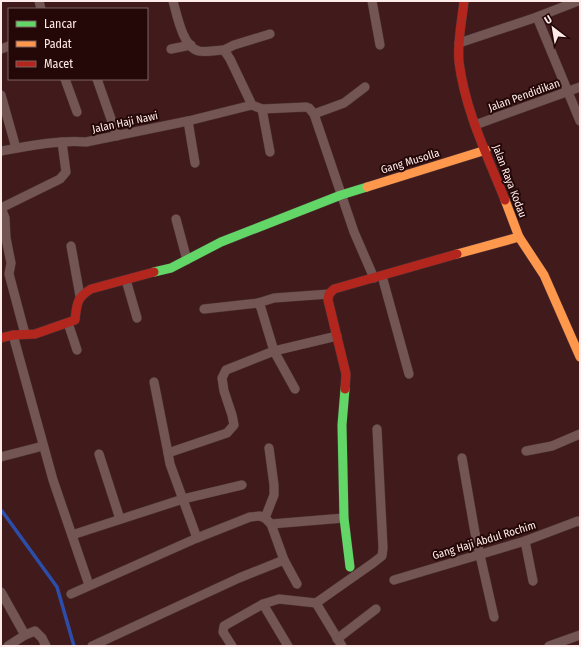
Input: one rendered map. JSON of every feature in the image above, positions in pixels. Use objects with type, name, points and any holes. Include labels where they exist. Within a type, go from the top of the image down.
[{"type":"street","points":[[173,1],[182,32],[194,50],[201,52],[224,50],[234,45],[270,34]]},
{"type":"street","points":[[372,1],[380,45]]},
{"type":"street","name":"Jalan Raya Kodau","points":[[464,1],[459,43],[460,61],[462,80],[476,125],[519,237],[544,275],[580,358]]},
{"type":"street","points":[[459,43],[537,17],[578,1]]},
{"type":"street","points":[[537,17],[580,121]]},
{"type":"street","points":[[171,49],[191,45]]},
{"type":"street","points":[[224,50],[252,106],[262,109],[306,107],[310,108],[314,114],[354,232],[378,277],[409,374]]},
{"type":"street","points":[[66,80],[77,112]]},
{"type":"street","points":[[97,80],[117,136]]},
{"type":"street","points":[[314,114],[344,103],[365,87]]},
{"type":"street","name":"Jalan Pendidikan","points":[[476,125],[580,87]]},
{"type":"street","points":[[1,96],[16,148]]},
{"type":"street","name":"Jalan Haji Nawi","points":[[1,151],[48,143],[86,142],[252,106]]},
{"type":"street","points":[[262,109],[270,152]]},
{"type":"street","points":[[188,121],[195,163]]},
{"type":"street","points":[[25,334],[9,274],[11,263],[6,238],[5,218],[1,208],[60,180],[64,176],[66,172],[62,142]]},
{"type":"street","name":"Gang Musolla","points":[[80,296],[91,289],[171,268],[221,242],[341,195],[486,150]]},
{"type":"street","points":[[176,219],[187,260]]},
{"type":"street","points":[[204,309],[258,303],[274,298],[329,294],[334,290],[519,237]]},
{"type":"street","points":[[1,338],[13,335],[35,334],[75,320],[77,304],[80,296],[72,246]]},
{"type":"street","points":[[126,280],[137,318]]},
{"type":"street","points":[[329,294],[328,300],[346,374],[342,425],[344,518],[350,567]]},
{"type":"street","points":[[258,303],[261,308],[274,351],[295,388]]},
{"type":"street","points":[[68,323],[77,350]]},
{"type":"street","points":[[13,335],[42,446],[89,585]]},
{"type":"street","points":[[168,453],[227,433],[234,425],[224,391],[222,378],[226,370],[274,351],[336,336]]},
{"type":"street","points":[[154,382],[170,464],[197,538]]},
{"type":"street","points":[[232,646],[223,632],[222,629],[224,626],[262,604],[279,599],[316,603],[382,556],[383,548],[377,429]]},
{"type":"street","points":[[526,451],[552,446],[580,434]]},
{"type":"street","points":[[1,457],[42,446]]},
{"type":"street","points":[[269,448],[274,495],[268,521],[284,560],[297,584]]},
{"type":"street","points":[[99,454],[120,519]]},
{"type":"street","points":[[462,458],[475,533],[494,617]]},
{"type":"street","points":[[72,536],[183,499],[242,485]]},
{"type":"street","points":[[71,594],[197,538],[250,517],[260,516],[268,521],[344,518]]},
{"type":"street","name":"Gang Haji Abdul Rochim","points":[[394,580],[525,541],[578,521],[580,522]]},
{"type":"street","points":[[525,541],[533,581]]},
{"type":"street","points":[[92,646],[239,578],[284,560]]},
{"type":"street","points":[[1,593],[25,635]]},
{"type":"street","points":[[316,603],[340,642],[376,609]]},
{"type":"street","points":[[262,604],[288,646]]},
{"type":"street","points":[[8,646],[25,635],[35,631],[38,633],[46,646]]},
{"type":"street","points":[[549,646],[580,635]]},
{"type":"waterway","points":[[1,512],[2,511],[57,587],[74,646]]},
{"type":"traffic: fast","points":[[154,272],[171,268],[221,242],[341,195],[367,187]]},
{"type":"traffic: fast","points":[[345,389],[342,425],[344,518],[350,567]]},
{"type":"traffic: slow","points":[[367,187],[486,150]]},
{"type":"traffic: slow","points":[[505,200],[519,237],[544,275],[580,357]]},
{"type":"traffic: slow","points":[[457,254],[519,237]]},
{"type":"traffic: jam","points":[[464,1],[459,47],[459,62],[462,80],[471,115],[505,200]]},
{"type":"traffic: jam","points":[[345,389],[346,374],[328,300],[329,294],[334,289],[457,254]]},
{"type":"traffic: jam","points":[[1,338],[13,335],[35,334],[75,320],[78,302],[82,295],[86,292],[91,289],[154,272]]}]
